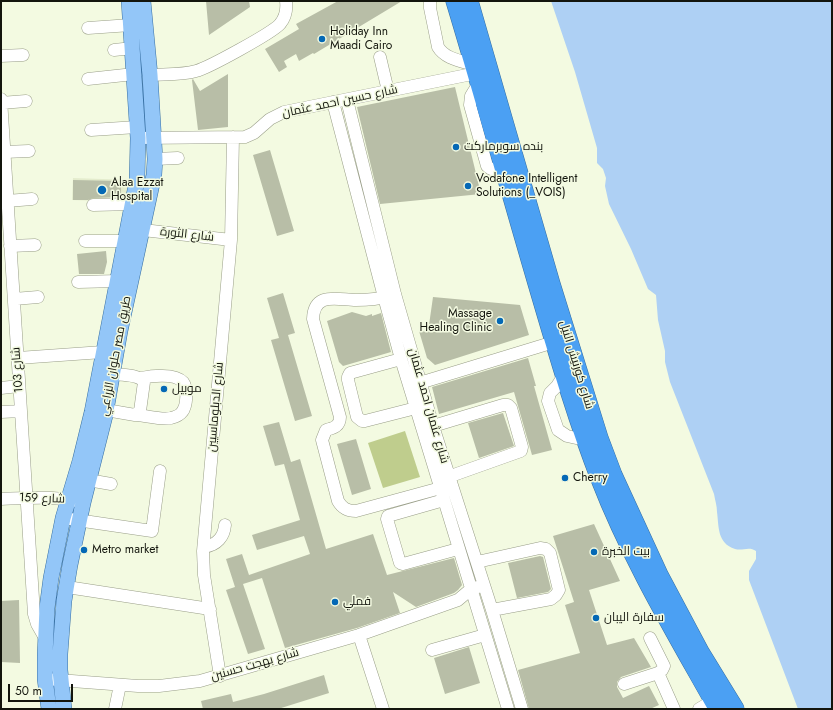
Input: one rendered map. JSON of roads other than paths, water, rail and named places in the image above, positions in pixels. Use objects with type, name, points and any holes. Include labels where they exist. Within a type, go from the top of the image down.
[{"type":"highway","name":"شارع كورنيش النيل","points":[[455,1],[477,74],[503,170],[564,375],[600,479],[629,545],[660,606],[721,705]]},
{"type":"highway","name":"شارع كورنيش النيل","points":[[469,1],[551,284],[599,438],[628,509],[659,575],[697,646],[721,705]]},
{"type":"main road","name":"طريق مصر حلوان الزراعي","points":[[49,709],[45,679],[45,638],[51,578],[63,518],[86,437],[133,204],[138,168],[129,1]]},
{"type":"main road","name":"طريق مصر حلوان الزراعي","points":[[64,709],[61,680],[61,637],[67,587],[79,521],[106,410],[120,331],[153,184],[155,158],[154,138],[143,1]]},
{"type":"street","points":[[150,75],[187,73],[207,67],[275,28],[284,17],[286,1]]},
{"type":"street","points":[[430,1],[438,47],[441,52],[477,74]]},
{"type":"street","points":[[88,28],[131,25]]},
{"type":"street","points":[[114,50],[132,48]]},
{"type":"street","points":[[1,56],[23,55]]},
{"type":"street","points":[[380,57],[388,91]]},
{"type":"street","points":[[88,79],[134,74]]},
{"type":"street","name":"شارع حسين احمد عثمان","points":[[92,130],[137,132],[154,138],[233,137],[250,135],[270,120],[284,112],[477,74]]},
{"type":"street","name":"شارع 103","points":[[1,99],[4,184],[7,201],[5,233],[10,246],[7,281],[14,299],[34,614],[37,624],[45,638]]},
{"type":"street","name":"شارع عثمان احمد عثمان","points":[[346,100],[372,201],[401,359],[415,385],[433,426],[447,483],[444,500],[508,709]]},
{"type":"street","points":[[1,103],[26,101]]},
{"type":"street","name":"شارع عثمان احمد عثمان","points":[[333,102],[359,203],[390,296],[415,385],[416,408],[447,483],[477,562],[522,709]]},
{"type":"street","name":"شارع الدبلوماسيين","points":[[220,676],[204,575],[204,547],[231,240],[233,137]]},
{"type":"street","points":[[4,152],[29,151]]},
{"type":"street","points":[[155,158],[178,158]]},
{"type":"street","points":[[7,201],[32,199]]},
{"type":"street","points":[[359,203],[372,201]]},
{"type":"street","points":[[93,204],[133,204]]},
{"type":"street","name":"شارع الثورة","points":[[142,230],[231,240]]},
{"type":"street","points":[[85,241],[126,240]]},
{"type":"street","points":[[10,246],[35,245]]},
{"type":"street","points":[[78,282],[118,281]]},
{"type":"street","points":[[390,296],[355,300],[330,298],[319,303],[313,313],[313,319],[340,417],[339,424],[326,430],[322,440],[338,501],[343,508],[356,511],[447,483],[521,451],[522,446],[511,410],[508,405],[504,404],[433,426]]},
{"type":"street","points":[[14,299],[38,297]]},
{"type":"street","points":[[415,385],[554,342]]},
{"type":"street","points":[[18,358],[103,352]]},
{"type":"street","points":[[401,359],[350,373],[348,380],[357,417],[365,421],[416,408]]},
{"type":"street","points":[[106,410],[166,419],[178,416],[184,407],[186,392],[185,386],[178,379],[158,376],[141,378],[112,374]]},
{"type":"street","points":[[137,415],[140,411],[144,382],[141,378]]},
{"type":"street","points":[[1,388],[19,386]]},
{"type":"street","points":[[1,412],[21,411]]},
{"type":"street","points":[[63,518],[152,530],[160,471]]},
{"type":"street","points":[[88,480],[111,484]]},
{"type":"street","name":"شارع 159","points":[[1,499],[27,498],[68,500],[83,503]]},
{"type":"street","points":[[444,500],[388,516],[387,519],[400,564],[458,549]]},
{"type":"street","points":[[204,547],[210,546],[219,540],[225,530],[225,525]]},
{"type":"street","points":[[458,600],[476,606],[491,605],[551,599],[559,590],[550,553],[546,549],[540,548],[477,562]]},
{"type":"street","name":"شارع بهجت حسنين","points":[[45,679],[120,685],[159,686],[180,684],[220,676],[359,635],[458,600],[471,589],[484,584]]},
{"type":"street","points":[[67,587],[210,609]]},
{"type":"street","points":[[359,635],[383,709]]},
{"type":"street","points":[[432,650],[485,635]]},
{"type":"street","points":[[624,684],[658,674],[662,670],[664,666],[650,638]]},
{"type":"street","points":[[658,674],[674,709]]},
{"type":"street","points":[[115,709],[120,685]]},
{"type":"water","points":[[551,1],[832,1],[832,709],[798,709],[749,580],[749,571],[756,559],[756,551],[751,549],[735,549],[725,543],[720,534],[714,494],[670,382],[658,320],[656,295],[648,289],[631,249],[609,204],[605,186],[606,178],[603,169],[597,163],[597,148],[575,72]]},
{"type":"place","name":"Holiday Inn Maadi Cairo","points":[[322,39]]},
{"type":"place","name":"بنده سوبرماركت","points":[[456,147]]},
{"type":"place","name":"Vodafone Intelligent Solutions (_VOIS)","points":[[468,186]]},
{"type":"place","name":"Alaa Ezzat Hospital","points":[[102,190]]},
{"type":"place","name":"Massage Healing Clinic","points":[[500,321]]},
{"type":"place","name":"موبيل","points":[[164,389]]},
{"type":"place","name":"Cherry","points":[[565,478]]},
{"type":"place","name":"Metro market","points":[[84,550]]},
{"type":"place","name":"بيت الخبرة","points":[[594,552]]},
{"type":"place","name":"فملي","points":[[335,602]]},
{"type":"place","name":"سفارة اليبان","points":[[596,618]]}]
